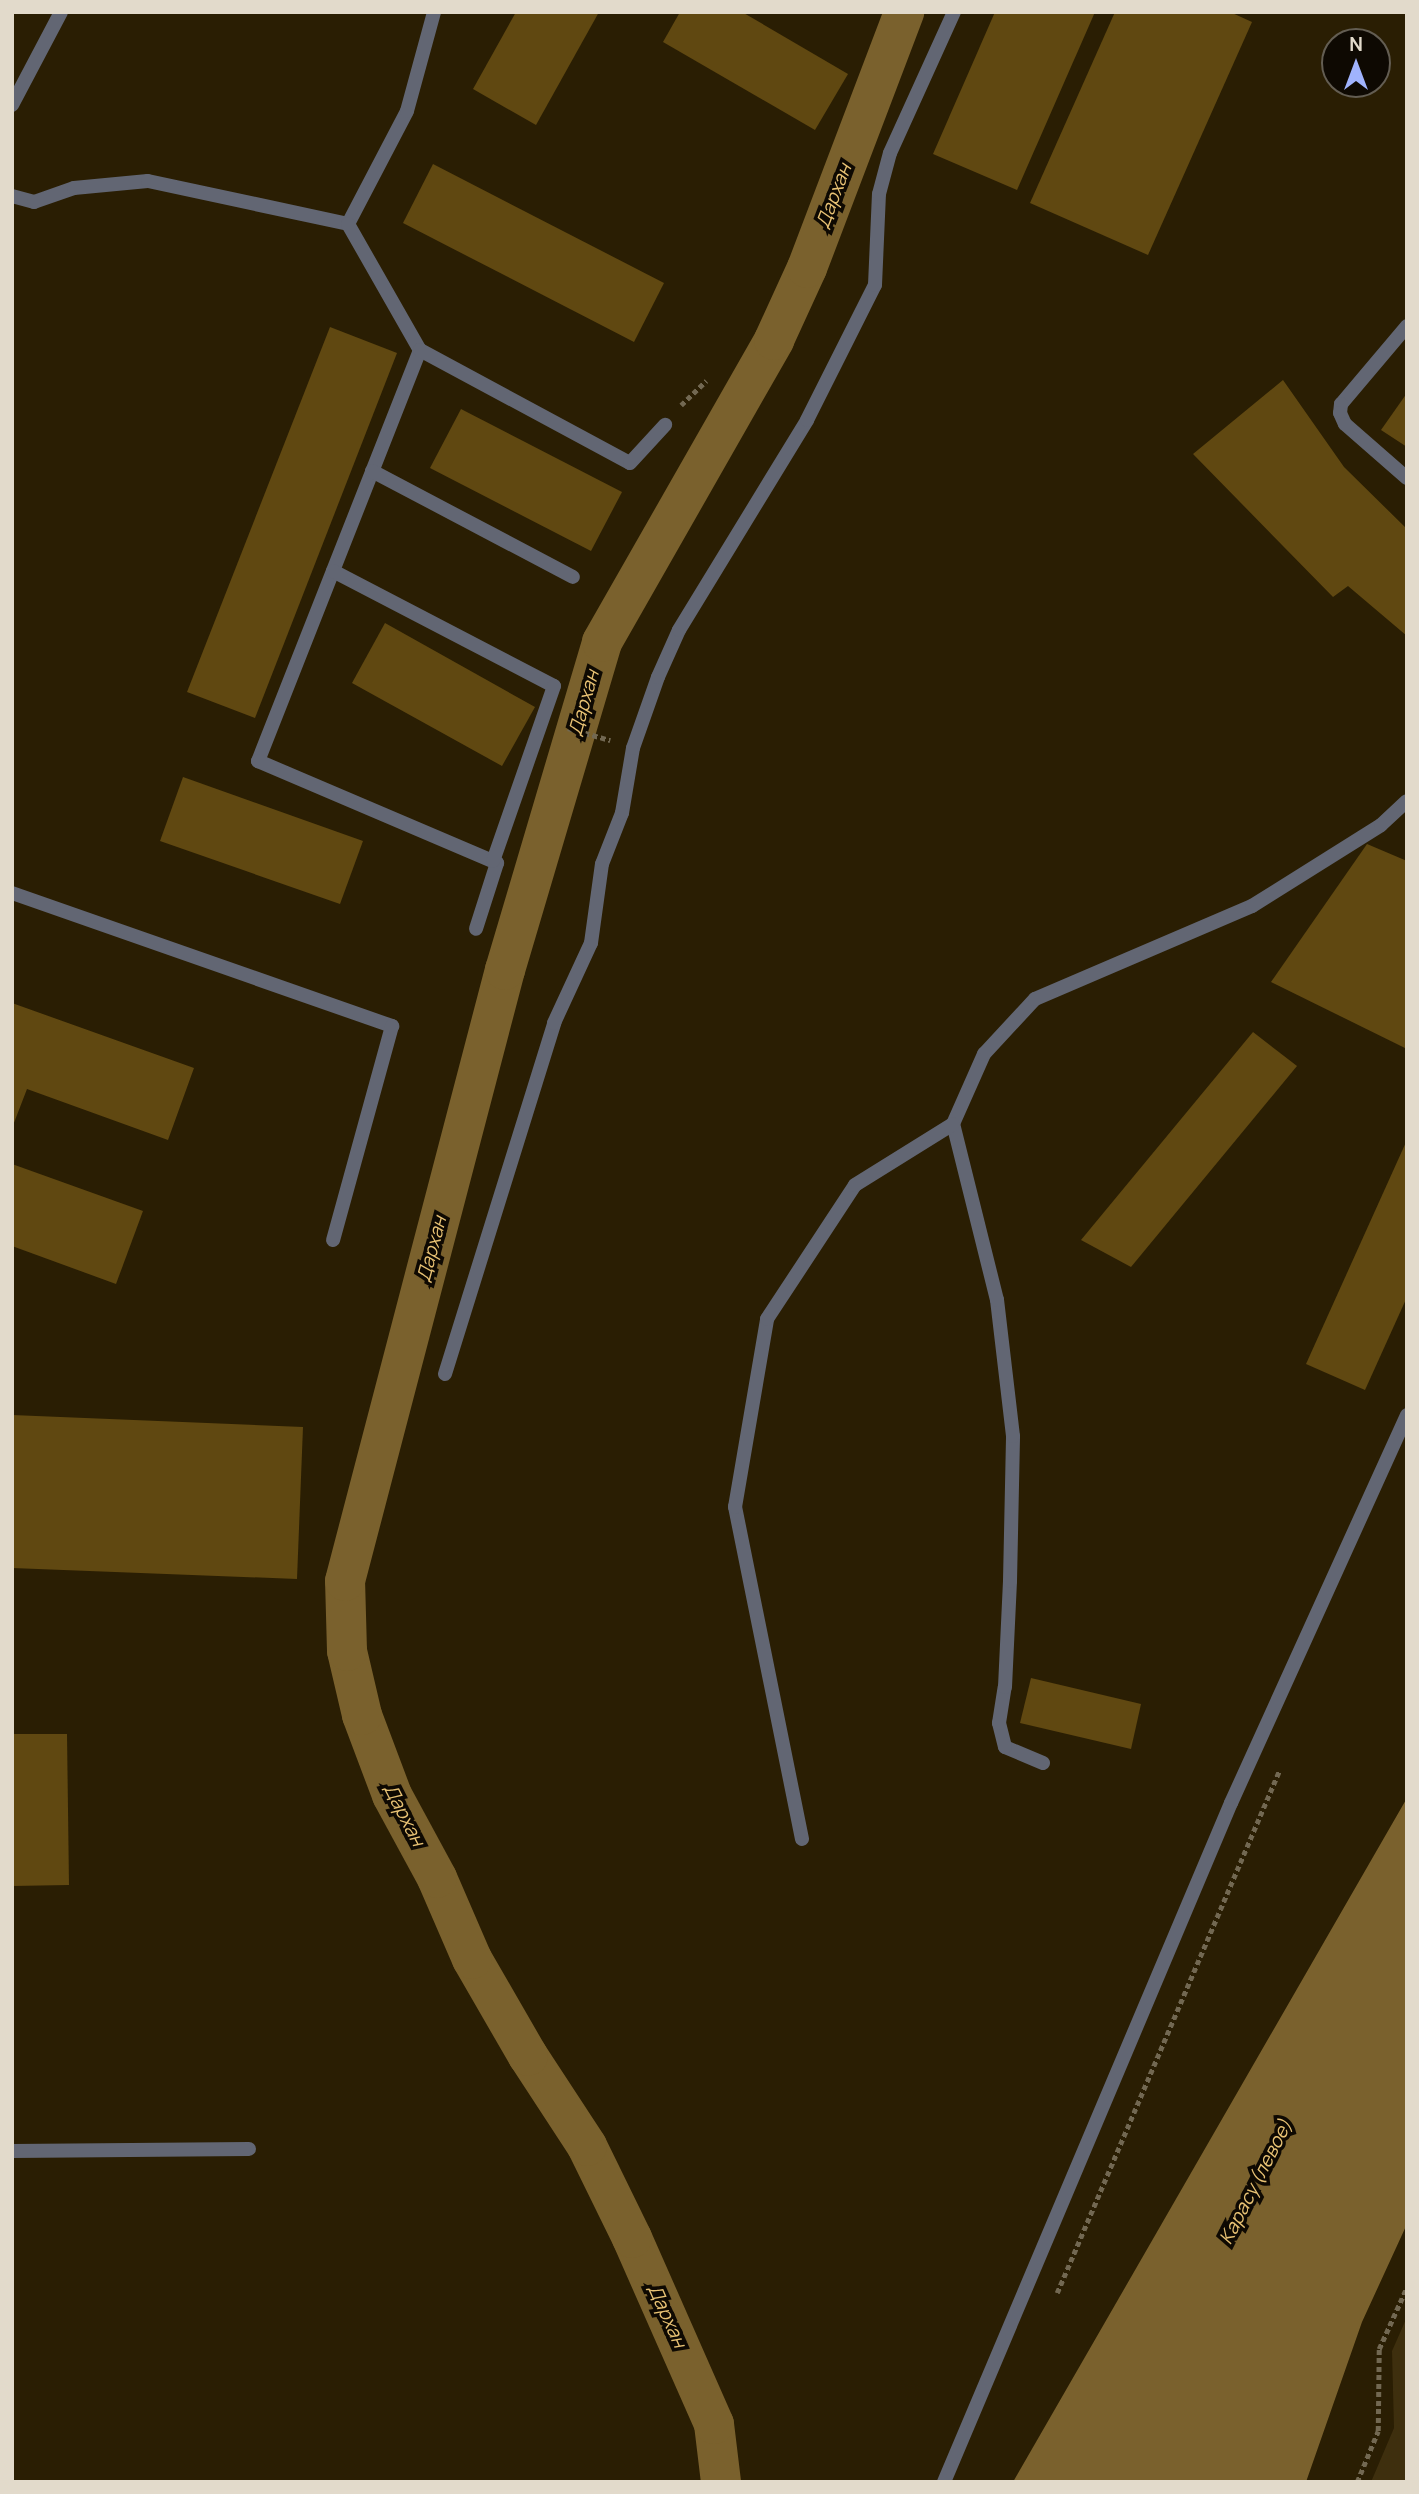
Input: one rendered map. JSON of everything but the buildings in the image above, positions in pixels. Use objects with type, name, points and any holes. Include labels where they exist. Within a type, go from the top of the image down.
[{"type":"street","points":[[12,105],[61,12]]},
{"type":"street","points":[[348,224],[407,111],[433,12]]},
{"type":"street","points":[[445,1374],[554,1023],[590,943],[602,864],[622,813],[633,748],[658,677],[679,630],[807,420],[875,285],[879,194],[890,153],[954,12]]},
{"type":"street","points":[[12,196],[34,202],[74,188],[148,181],[348,224],[420,350],[630,463],[665,425]]},
{"type":"street","points":[[1407,326],[1341,404],[1340,413],[1345,424],[1407,478]]},
{"type":"street","points":[[420,350],[258,761],[497,863],[476,929]]},
{"type":"street","points":[[372,471],[573,577]]},
{"type":"street","points":[[333,571],[554,687],[493,862]]},
{"type":"street","points":[[802,1839],[735,1507],[766,1319],[855,1185],[953,1124],[984,1054],[1035,999],[1252,906],[1381,825],[1407,801]]},
{"type":"street","points":[[12,893],[392,1026],[333,1240]]},
{"type":"street","points":[[953,1124],[997,1300],[1013,1436],[1005,1687],[999,1723],[1005,1747],[1043,1763]]},
{"type":"street","points":[[944,2482],[1231,1803],[1407,1416]]},
{"type":"street","points":[[12,2151],[249,2149]]},
{"type":"path","points":[[665,425],[692,391],[706,382]]},
{"type":"path","points":[[543,720],[633,748]]},
{"type":"path","points":[[1357,2482],[1378,2431],[1378,2350],[1407,2287]]},
{"type":"shaded area","points":[[1407,2317],[1407,2482],[1371,2482],[1394,2428],[1392,2351]]},
{"type":"water","name":"Карасу (левое)","points":[[1407,1798],[1407,2224],[1362,2322],[1306,2482],[1013,2482]]},
{"type":"waterway","name":"Дархан","points":[[721,2482],[714,2424],[632,2238],[587,2146],[528,2056],[472,1959],[437,1878],[392,1795],[362,1715],[347,1651],[345,1581],[505,970],[602,642],[774,340],[807,268],[904,12]]}]
